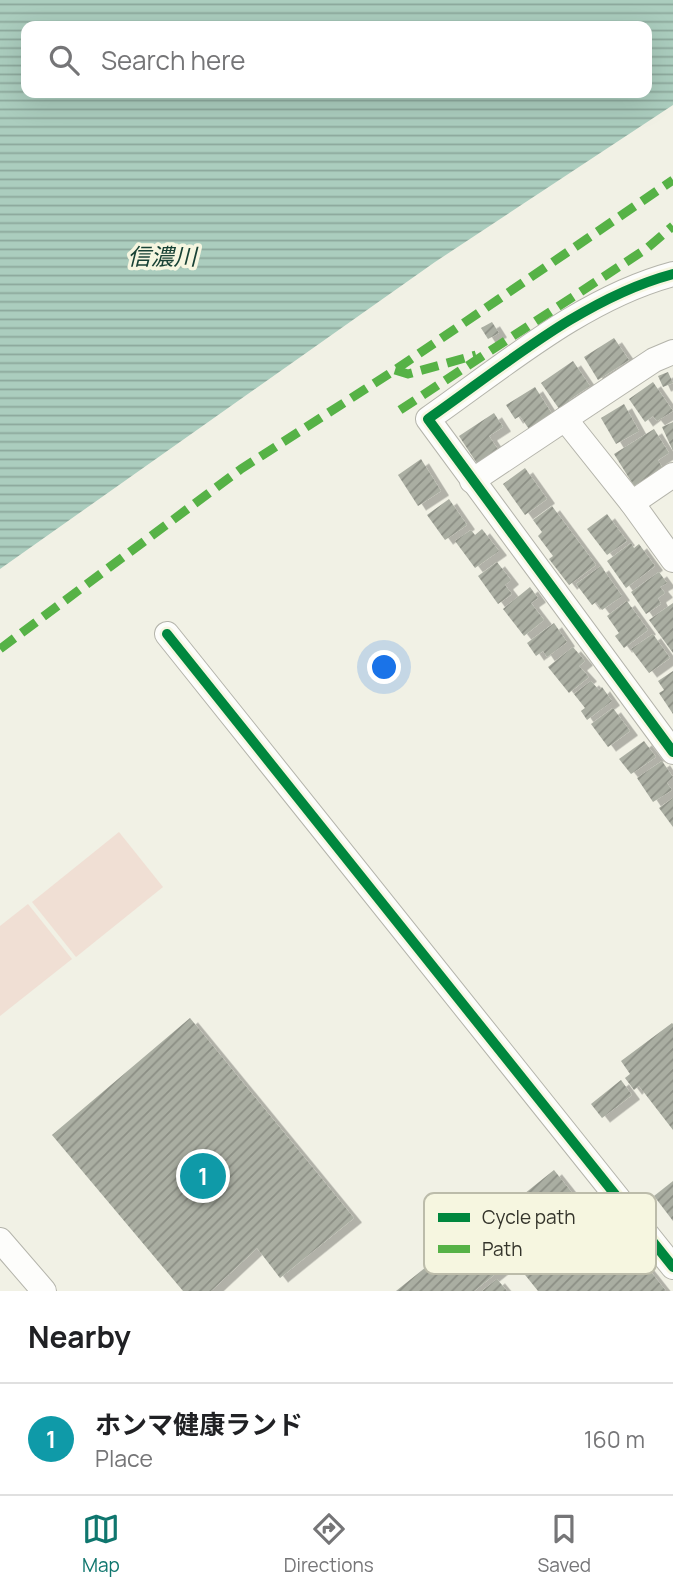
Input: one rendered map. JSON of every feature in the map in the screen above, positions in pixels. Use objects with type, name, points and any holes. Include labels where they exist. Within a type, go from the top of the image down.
[{"type":"street","points":[[673,274],[644,282],[584,310],[428,419],[673,752]]},
{"type":"street","points":[[472,481],[654,360],[673,352]]},
{"type":"street","points":[[565,419],[632,503],[673,560]]},
{"type":"street","points":[[632,503],[673,475]]},
{"type":"street","points":[[167,634],[614,1193]]},
{"type":"street","points":[[0,1240],[44,1291]]},
{"type":"street","points":[[656,1246],[673,1267]]},
{"type":"shaded area","points":[[119,832],[163,887],[76,957],[32,902]]},
{"type":"shaded area","points":[[28,904],[72,959],[0,1016],[0,926]]},
{"type":"water","name":"信濃川","points":[[0,0],[673,0],[673,105],[435,262],[0,569]]},
{"type":"building","points":[[492,322],[499,333],[488,339],[481,328]]},
{"type":"building","points":[[614,338],[629,360],[598,380],[584,357]]},
{"type":"building","points":[[573,361],[590,386],[569,400],[573,406],[562,413],[541,383]]},
{"type":"building","points":[[668,372],[673,383],[663,387],[658,376]]},
{"type":"building","points":[[653,382],[673,411],[657,421],[653,416],[645,422],[629,399]]},
{"type":"building","points":[[535,387],[554,417],[531,432],[520,416],[515,419],[506,405]]},
{"type":"building","points":[[624,404],[639,431],[616,444],[601,418]]},
{"type":"building","points":[[494,413],[503,427],[489,436],[499,451],[478,465],[459,436]]},
{"type":"building","points":[[673,422],[673,451],[662,427]]},
{"type":"building","points":[[654,429],[669,453],[658,460],[663,469],[634,486],[614,454]]},
{"type":"building","points":[[421,459],[441,491],[418,506],[398,475]]},
{"type":"building","points":[[525,468],[547,499],[525,515],[503,484]]},
{"type":"building","points":[[449,499],[467,525],[445,540],[427,515]]},
{"type":"building","points":[[552,506],[596,565],[569,585],[549,559],[553,556],[538,536],[542,532],[533,520]]},
{"type":"building","points":[[607,514],[627,541],[607,555],[587,529]]},
{"type":"building","points":[[482,529],[499,551],[475,568],[455,541],[471,530],[475,535]]},
{"type":"building","points":[[631,543],[634,548],[639,544],[655,566],[626,588],[607,561]]},
{"type":"building","points":[[497,562],[511,580],[505,585],[512,594],[498,604],[478,576]]},
{"type":"building","points":[[601,566],[622,596],[602,610],[596,602],[592,605],[576,584]]},
{"type":"building","points":[[659,572],[667,583],[660,587],[665,593],[658,598],[661,604],[646,614],[631,592]]},
{"type":"building","points":[[530,587],[538,598],[531,603],[544,620],[524,636],[503,609]]},
{"type":"building","points":[[627,601],[648,630],[624,648],[615,636],[619,633],[607,616]]},
{"type":"building","points":[[673,603],[673,653],[649,620]]},
{"type":"building","points":[[554,623],[567,642],[547,657],[543,651],[536,656],[527,643]]},
{"type":"building","points":[[653,634],[670,658],[649,673],[631,649]]},
{"type":"building","points":[[573,647],[585,661],[579,666],[589,677],[569,693],[548,667]]},
{"type":"building","points":[[673,671],[673,714],[659,693],[664,690],[658,681]]},
{"type":"building","points":[[591,681],[599,690],[602,687],[612,701],[587,720],[581,711],[585,708],[574,694]]},
{"type":"building","points":[[613,708],[630,731],[608,747],[591,724]]},
{"type":"building","points":[[644,741],[656,757],[631,774],[619,759]]},
{"type":"building","points":[[662,761],[673,777],[667,783],[672,790],[653,802],[637,778]]},
{"type":"building","points":[[673,798],[673,827],[659,808]]},
{"type":"building","points":[[190,1018],[354,1218],[280,1278],[257,1248],[211,1291],[183,1291],[52,1135]]},
{"type":"building","points":[[672,1023],[673,1130],[639,1086],[634,1090],[625,1078],[630,1074],[621,1061]]},
{"type":"building","points":[[621,1080],[632,1095],[602,1118],[591,1104]]},
{"type":"building","points":[[554,1170],[572,1193],[525,1193]]},
{"type":"building","points":[[673,1181],[673,1221],[656,1199],[656,1194]]},
{"type":"building","points":[[424,1269],[424,1274],[495,1274],[474,1291],[396,1291]]},
{"type":"building","points":[[524,1274],[653,1274],[666,1291],[538,1291]]},
{"type":"building","points":[[497,1279],[507,1291],[482,1291]]},
{"type":"marked path","points":[[0,649],[241,469],[395,370],[673,180]]},
{"type":"marked path","points":[[400,410],[646,249],[673,226]]},
{"type":"marked path","points":[[395,370],[408,374],[476,355]]},
{"type":"cycle path","points":[[673,274],[607,299],[576,316],[428,419],[673,752]]},
{"type":"cycle path","points":[[167,634],[614,1193]]},
{"type":"cycle path","points":[[656,1246],[673,1267]]},
{"type":"place","name":"ホンマ健康ランド","points":[[203,1176]]}]
